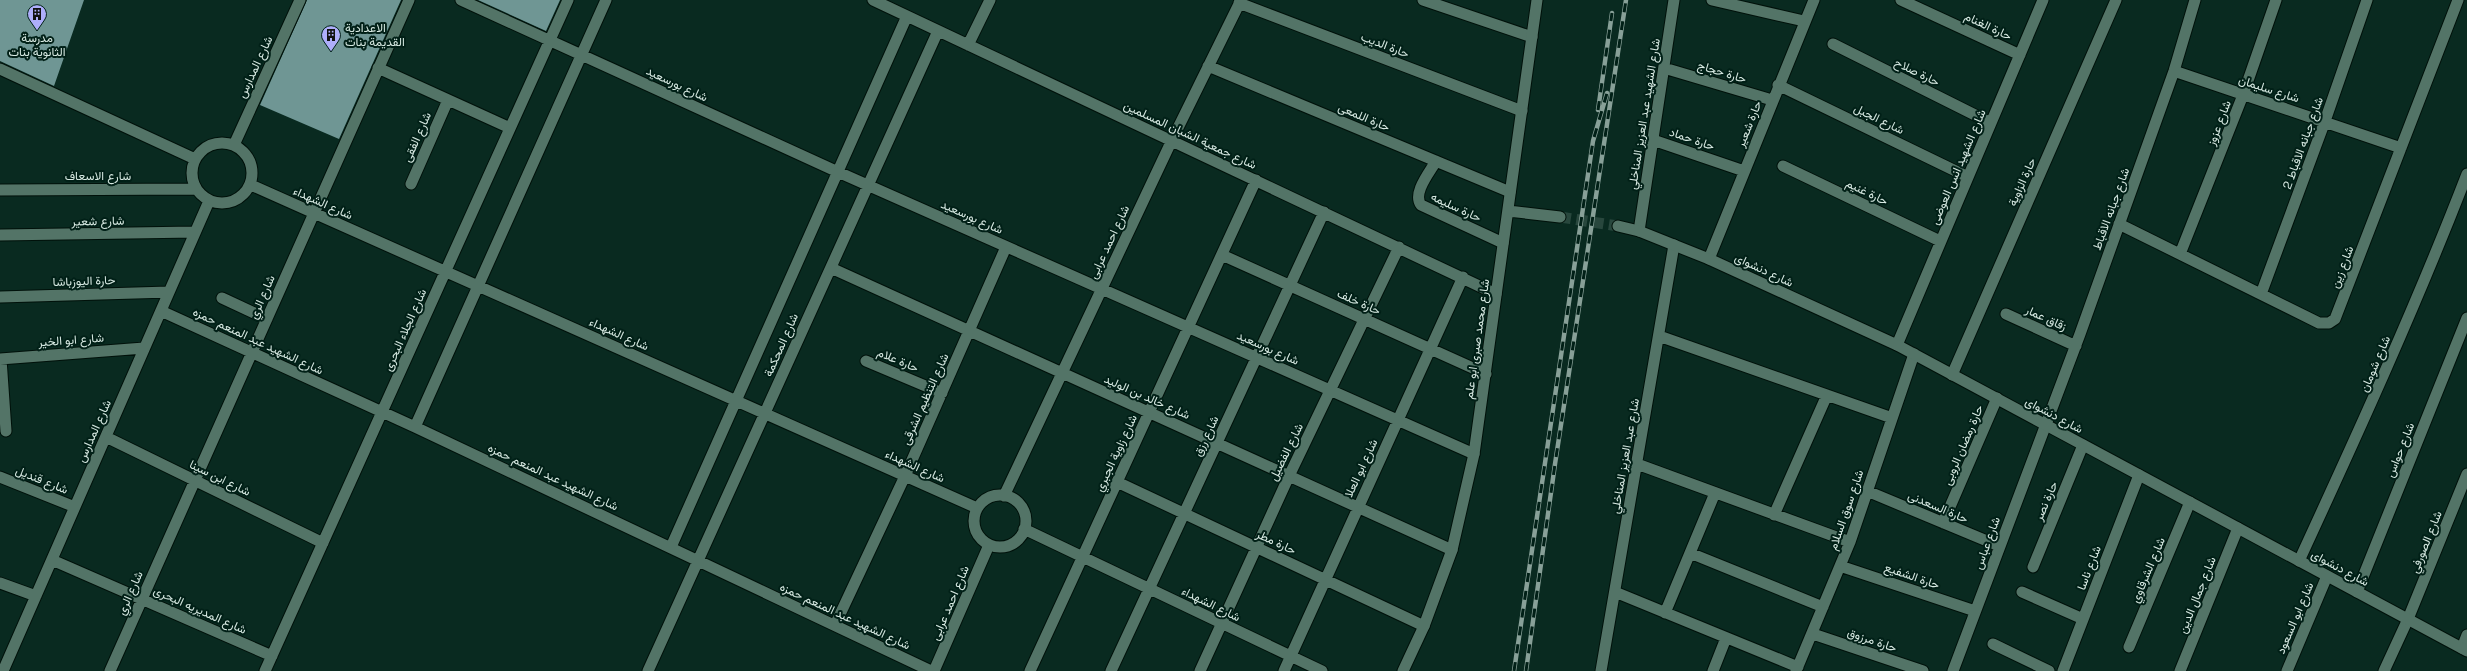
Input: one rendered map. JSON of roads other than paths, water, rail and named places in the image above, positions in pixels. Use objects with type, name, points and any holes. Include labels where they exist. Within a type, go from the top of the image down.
[{"type":"street","name":"شارع المدارس","points":[[234,145],[300,0]]},
{"type":"street","name":"شارع الري","points":[[110,671],[409,0]]},
{"type":"street","name":"شارع بورسعيد","points":[[461,0],[868,186],[1474,454]]},
{"type":"street","name":"شارع الجلاء البحرى","points":[[265,671],[568,0]]},
{"type":"street","points":[[415,427],[606,0]]},
{"type":"street","name":"شارع جمعية الشبان المسلمين","points":[[873,0],[1400,247],[1496,294]]},
{"type":"street","points":[[968,44],[990,0]]},
{"type":"street","points":[[1423,0],[1532,37]]},
{"type":"street","name":"شارع محمد صبرى ابو علم","points":[[1403,671],[1424,626],[1452,550],[1474,454],[1537,0]]},
{"type":"street","name":"شارع الشهيد عبد العزيز المناخلي","points":[[1639,231],[1674,0]]},
{"type":"street","points":[[1716,0],[1804,21]]},
{"type":"street","name":"حارة شعير","points":[[1709,259],[1778,85],[1814,0]]},
{"type":"street","name":"حارة الغنام","points":[[1902,0],[2020,55]]},
{"type":"street","name":"شارع الشهيد انس العوضى","points":[[1897,345],[2043,0]]},
{"type":"street","name":"حارة الزاوية","points":[[1952,375],[2116,0]]},
{"type":"street","name":"شارع جبانه الاقباط","points":[[2045,424],[2076,346],[2174,71],[2195,0]]},
{"type":"street","name":"شارع عزوز","points":[[2180,254],[2244,95],[2276,0]]},
{"type":"street","name":"شارع جبانه الاقباط 2","points":[[2261,294],[2325,121],[2367,0]]},
{"type":"street","name":"شارع زين","points":[[2119,224],[2319,323],[2329,323],[2335,319],[2458,0]]},
{"type":"street","name":"شارع احمد عرابى","points":[[1004,496],[1172,140],[1240,1]]},
{"type":"street","name":"حارة الديب","points":[[1240,1],[1522,110]]},
{"type":"street","points":[[671,548],[907,16]]},
{"type":"street","name":"شارع المحكمة","points":[[648,671],[938,31]]},
{"type":"street","name":"حارة صلاح","points":[[1832,44],[1991,123]]},
{"type":"street","name":"حارة اللمعى","points":[[1208,66],[1510,192]]},
{"type":"street","points":[[378,68],[510,128]]},
{"type":"street","name":"حارة حجاج","points":[[1664,68],[1772,100]]},
{"type":"street","points":[[0,69],[195,159]]},
{"type":"street","name":"شارع سليمان","points":[[2174,71],[2401,148]]},
{"type":"street","name":"شارع الجبل","points":[[1778,85],[1968,176]]},
{"type":"street","name":"شارع الفقى","points":[[411,184],[448,100]]},
{"type":"street","name":"حارة حماد","points":[[1653,140],[1744,170]]},
{"type":"street","points":[[215,143],[234,145],[244,151],[251,161],[253,173],[251,185],[238,200],[219,204],[209,201],[196,189],[192,169],[195,159],[207,147],[215,143]]},
{"type":"street","name":"حارة سليمه","points":[[1436,161],[1419,193],[1418,200],[1421,205],[1503,243]]},
{"type":"street","name":"حارة غنيم","points":[[1783,166],[1940,241]]},
{"type":"street","name":"شارع شومان","points":[[2299,561],[2385,374],[2431,268],[2467,174]]},
{"type":"street","name":"شارع زاوية الجبري","points":[[1030,671],[1256,180]]},
{"type":"street","name":"شارع الشهداء","points":[[251,185],[977,508]]},
{"type":"street","name":"شارع الاسعاف","points":[[0,190],[196,189]]},
{"type":"street","name":"شارع المدارس","points":[[3,671],[209,201]]},
{"type":"street","points":[[1508,211],[1560,217]]},
{"type":"street","name":"شارع رزق","points":[[1111,671],[1324,212]]},
{"type":"street","name":"شارع دنشواى","points":[[1618,226],[1639,231],[1709,259],[1897,345],[2464,650]]},
{"type":"street","name":"شارع شعير","points":[[0,235],[195,232]]},
{"type":"street","name":"شارع عبد العزيز المناخلي","points":[[1601,671],[1674,245]]},
{"type":"street","name":"شارع التنظيم الشرقى","points":[[835,625],[905,476],[1006,247]]},
{"type":"street","name":"شارع الفضيل","points":[[1200,671],[1288,476],[1400,247]]},
{"type":"street","name":"حارة خلف","points":[[1222,255],[1486,374]]},
{"type":"street","name":"شارع خالد بن الوليد","points":[[831,268],[1452,550]]},
{"type":"street","name":"شارع ابو العلا","points":[[1284,671],[1357,507],[1463,277]]},
{"type":"street","name":"حارة اليوزباشا","points":[[0,297],[169,292]]},
{"type":"street","points":[[222,298],[267,319]]},
{"type":"street","name":"شارع الشهيد عبد المنعم حمزه","points":[[161,311],[415,427],[933,671]]},
{"type":"street","name":"زقاق عمار","points":[[2006,314],[2076,346]]},
{"type":"street","name":"شارع حواس","points":[[2357,592],[2467,318]]},
{"type":"street","points":[[1659,336],[1892,418]]},
{"type":"street","name":"شارع ابو الخير","points":[[0,359],[144,348]]},
{"type":"street","name":"شارع سوق السلام","points":[[1797,669],[1813,634],[1850,542],[1914,354]]},
{"type":"street","points":[[0,359],[6,431]]},
{"type":"street","name":"حارة علام","points":[[866,361],[942,393]]},
{"type":"street","points":[[1774,514],[1827,395]]},
{"type":"street","name":"حارة رمضان الروبى","points":[[1943,523],[1996,398]]},
{"type":"street","name":"شارع عباس","points":[[1953,671],[2045,424]]},
{"type":"street","name":"شارع ابن سينا","points":[[106,437],[323,543]]},
{"type":"street","name":"حارة نصر","points":[[2033,567],[2084,445]]},
{"type":"street","points":[[1637,464],[1850,542]]},
{"type":"street","name":"شارع الصورفي","points":[[2384,671],[2408,619],[2467,474]]},
{"type":"street","name":"شارع ناسا","points":[[2063,671],[2139,475]]},
{"type":"street","name":"شارع قنديل","points":[[0,477],[75,507]]},
{"type":"street","name":"حارة مطر","points":[[1117,482],[1424,626]]},
{"type":"street","name":"حارة السعدنى","points":[[1867,491],[1999,546]]},
{"type":"street","points":[[1665,613],[1715,493]]},
{"type":"street","points":[[1004,496],[1017,502],[1022,508],[1026,522],[1020,537],[1010,544],[998,547],[989,545],[977,533],[974,516],[977,508],[989,498],[1004,496]]},
{"type":"street","name":"شارع الشرقاوي","points":[[2129,647],[2190,502]]},
{"type":"street","name":"شارع جمال الدين","points":[[2180,671],[2238,528]]},
{"type":"street","name":"شارع الشهداء","points":[[1024,529],[1322,671]]},
{"type":"street","name":"شارع احمد عرابى","points":[[933,671],[989,545]]},
{"type":"street","points":[[1690,553],[1823,607]]},
{"type":"street","name":"شارع المديريه البحرى","points":[[52,560],[272,656]]},
{"type":"street","name":"حارة الشفيع","points":[[1840,566],[1975,611]]},
{"type":"street","name":"شارع ابو السعود","points":[[2287,671],[2327,576]]},
{"type":"street","points":[[0,583],[36,596]]},
{"type":"street","points":[[1615,592],[1797,669]]},
{"type":"street","points":[[2022,592],[2083,619]]},
{"type":"street","name":"حارة مرزوق","points":[[1813,634],[1923,671]]},
{"type":"street","points":[[2464,650],[2467,635]]},
{"type":"street","points":[[1714,671],[1726,638]]},
{"type":"street","points":[[1993,644],[2049,671]]},
{"type":"tunnel","points":[[1560,217],[1618,226]]},
{"type":"railway","points":[[1526,671],[1555,464],[1626,0]]},
{"type":"railway","points":[[1598,110],[1612,13]]},
{"type":"railway","points":[[1514,671],[1593,141],[1607,93]]},
{"type":"place","name":"مدرسة الثانوية بنات","points":[[37,31]]},
{"type":"place","name":"الاعدادية القديمة بنات","points":[[331,52]]}]
